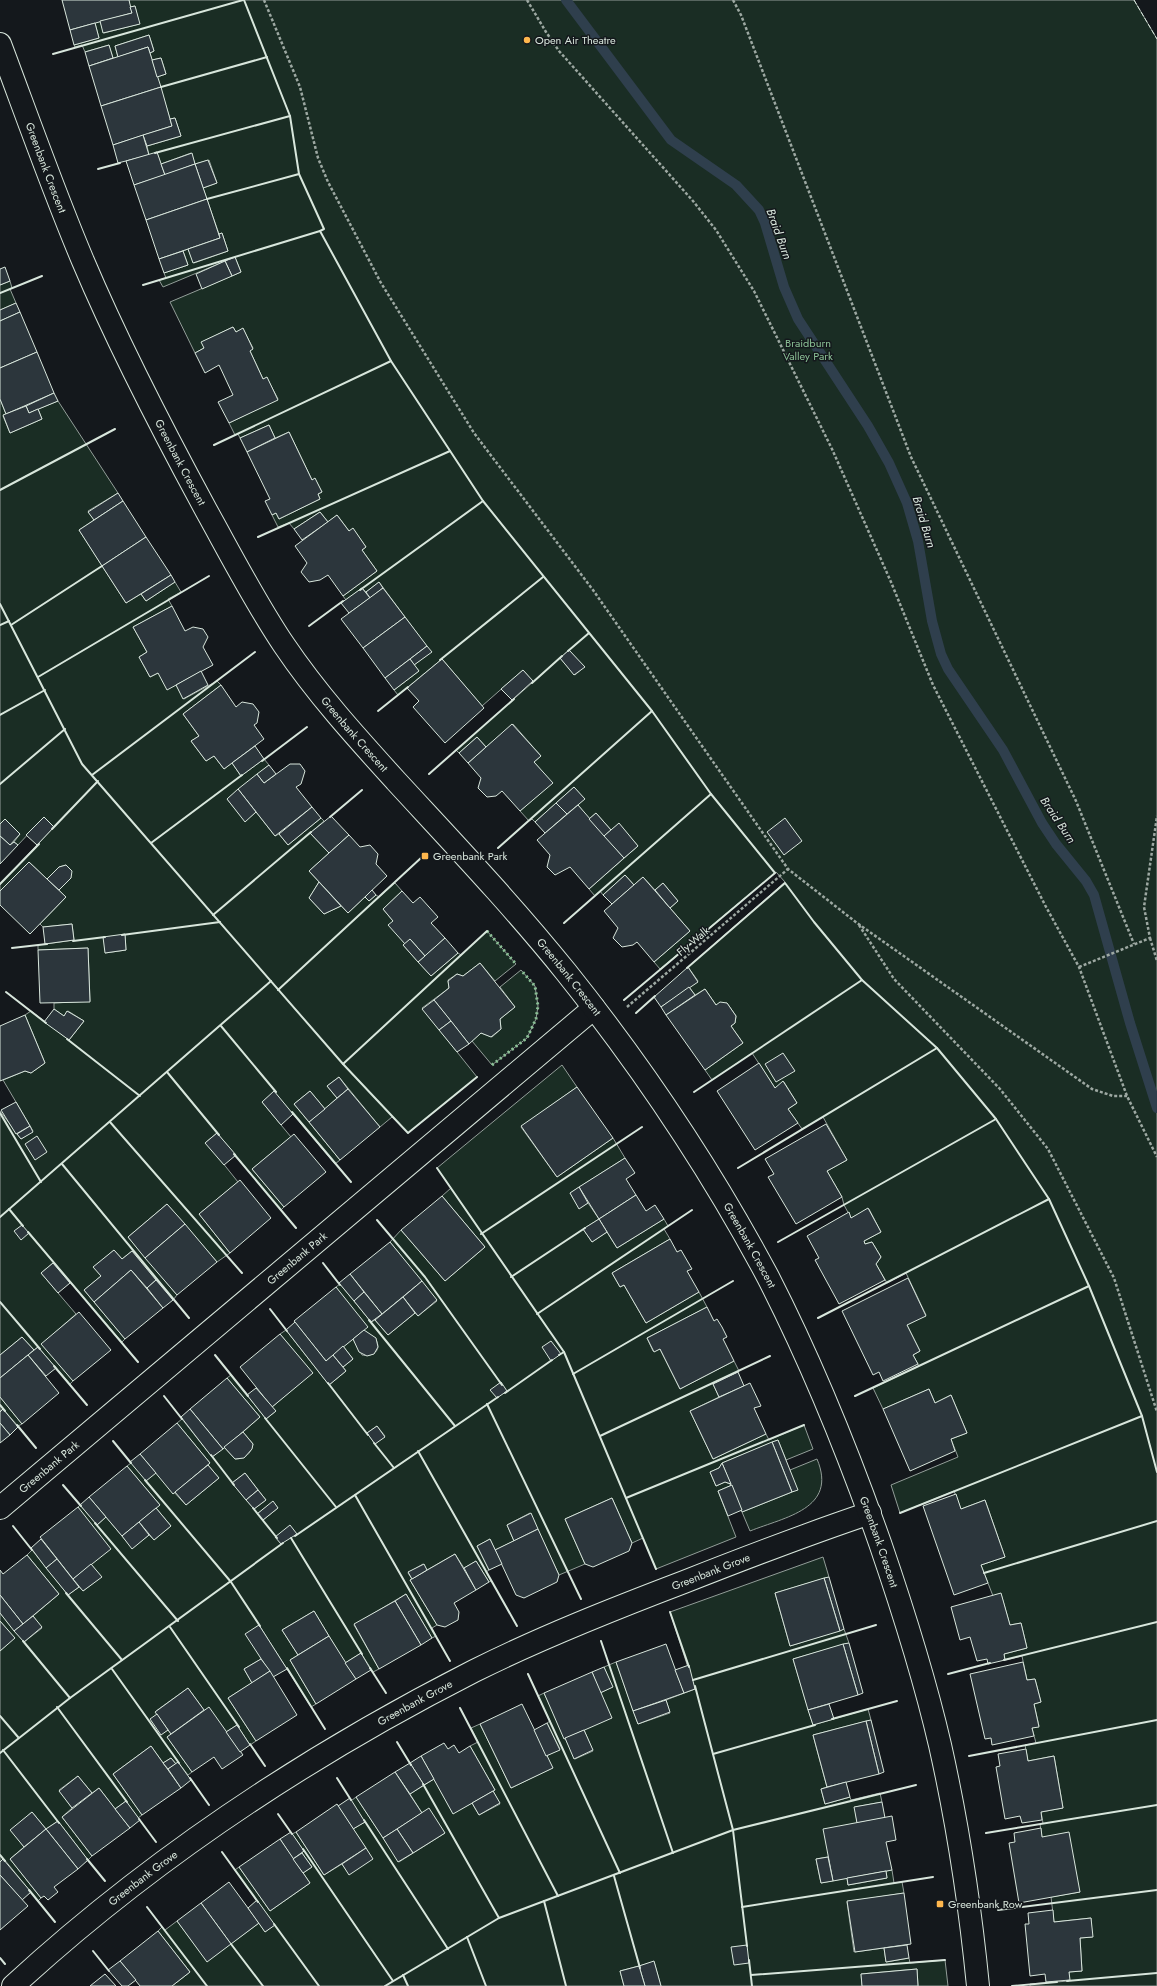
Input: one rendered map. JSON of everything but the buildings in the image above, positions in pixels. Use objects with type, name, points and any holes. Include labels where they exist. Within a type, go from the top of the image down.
[{"type":"street","name":"Greenbank Crescent","points":[[0,44],[64,213],[108,318],[152,408],[192,484],[272,627],[289,653],[348,727],[526,924],[600,1016],[713,1182],[767,1276],[817,1381],[844,1446],[870,1513],[916,1653],[940,1747],[963,1865],[978,1986]]},
{"type":"street","name":"Greenbank Park","points":[[0,1508],[600,1016]]},
{"type":"street","name":"Greenbank Grove","points":[[13,1986],[89,1921],[197,1838],[293,1775],[395,1713],[483,1667],[577,1624],[735,1562],[870,1513]]},
{"type":"path","points":[[264,0],[300,87],[318,158],[328,182],[381,283],[474,433],[593,590],[788,869],[857,923],[1092,1089],[1113,1096],[1126,1096]]},
{"type":"path","points":[[527,0],[559,51],[693,201],[716,230],[754,291],[832,449],[891,582],[933,685],[1041,898],[1079,967],[1126,1096],[1157,1157]]},
{"type":"path","points":[[733,0],[741,15],[911,457],[1076,801],[1134,944]]},
{"type":"path","points":[[1157,816],[1144,899],[1145,918],[1157,961]]},
{"type":"path","name":"Fly Walk","points":[[600,1016],[788,869]]},
{"type":"path","points":[[857,923],[894,979],[1000,1089],[1048,1149],[1114,1278],[1157,1412]]},
{"type":"path","points":[[1079,967],[1150,938]]},
{"type":"green space","name":"Braidburn Valley Park","points":[[129,0],[1134,0],[1157,39],[1157,1986],[1030,1986],[1030,1984],[1069,1981],[1069,1972],[1082,1971],[1080,1938],[1092,1937],[1091,1918],[1054,1922],[1051,1897],[1080,1892],[1042,1837],[1040,1824],[1043,1823],[1041,1812],[1063,1808],[1054,1756],[1028,1761],[1025,1745],[1036,1743],[1032,1728],[1039,1726],[1034,1704],[1041,1702],[1035,1679],[1027,1680],[1022,1656],[1005,1660],[1004,1654],[1027,1648],[1021,1623],[1010,1625],[1001,1594],[993,1596],[981,1565],[1005,1557],[985,1500],[961,1509],[954,1491],[900,1513],[891,1485],[958,1457],[951,1439],[967,1433],[951,1395],[935,1403],[929,1389],[883,1409],[873,1388],[919,1366],[913,1355],[920,1351],[907,1325],[926,1315],[906,1273],[887,1283],[876,1264],[881,1257],[872,1242],[865,1244],[864,1241],[881,1232],[869,1209],[851,1218],[844,1205],[842,1197],[827,1171],[847,1160],[823,1117],[802,1129],[788,1109],[797,1103],[784,1082],[775,1088],[752,1053],[712,1080],[705,1070],[743,1043],[731,1026],[735,1023],[736,1016],[727,1003],[716,1005],[705,989],[695,995],[689,987],[698,981],[688,967],[785,882],[776,872],[660,969],[654,962],[690,931],[670,908],[678,901],[663,883],[655,890],[643,877],[634,885],[625,875],[603,895],[600,891],[595,896],[589,889],[638,846],[619,824],[611,830],[596,813],[589,819],[578,805],[584,799],[574,787],[535,822],[532,819],[529,821],[520,811],[552,783],[534,762],[541,756],[513,724],[486,747],[477,737],[459,753],[456,750],[533,682],[523,670],[482,706],[442,659],[398,695],[394,690],[419,671],[414,665],[431,652],[379,582],[366,592],[362,588],[346,600],[343,596],[377,571],[362,550],[366,547],[353,529],[349,531],[337,515],[328,522],[320,512],[294,529],[289,523],[278,527],[272,515],[276,513],[279,519],[320,499],[318,494],[322,492],[315,479],[312,480],[289,432],[275,438],[269,425],[240,438],[238,434],[235,435],[229,423],[278,399],[267,378],[263,379],[250,351],[253,348],[243,329],[236,332],[233,327],[202,342],[204,348],[195,353],[170,302],[241,272],[235,257],[163,287],[159,280],[166,278],[164,273],[188,265],[183,251],[188,249],[194,263],[228,251],[222,233],[219,234],[203,188],[217,183],[209,160],[195,164],[191,153],[161,164],[157,153],[149,155],[147,146],[181,136],[175,118],[170,119],[157,77],[166,74],[161,58],[152,60],[150,53],[154,51],[149,35],[115,46],[118,57],[113,58],[109,45],[85,52],[82,45],[75,47],[74,45],[99,38],[95,23],[100,21],[104,33],[139,24],[135,6],[130,7]],"holes":[[[569,650],[584,667],[575,675],[560,658]]]},
{"type":"green space","points":[[10,281],[12,288],[10,289],[16,303],[0,310],[0,285]]},
{"type":"green space","points":[[0,399],[6,414],[3,416],[10,433],[42,419],[38,409],[58,401],[118,493],[88,511],[94,520],[79,530],[126,603],[141,594],[146,601],[175,582],[181,592],[168,599],[172,606],[133,627],[147,652],[139,657],[150,677],[158,673],[176,685],[184,699],[217,681],[221,685],[183,714],[199,736],[191,741],[206,761],[214,756],[224,769],[232,763],[241,776],[264,759],[269,765],[227,799],[245,821],[256,812],[275,836],[279,834],[288,845],[321,818],[324,821],[310,833],[329,853],[309,871],[319,882],[309,898],[324,914],[341,906],[348,913],[365,897],[369,901],[376,895],[379,897],[395,883],[402,891],[383,909],[393,921],[405,944],[403,945],[431,976],[458,953],[461,955],[487,931],[516,964],[495,981],[480,963],[463,976],[457,974],[448,980],[449,988],[422,1008],[477,1077],[408,1133],[392,1117],[380,1127],[339,1077],[327,1086],[337,1098],[325,1109],[310,1091],[294,1104],[340,1160],[335,1164],[274,1092],[262,1102],[291,1137],[252,1169],[284,1207],[281,1210],[217,1133],[206,1142],[238,1182],[199,1214],[230,1253],[217,1262],[167,1204],[128,1237],[177,1295],[173,1300],[132,1251],[122,1259],[114,1250],[94,1267],[101,1276],[84,1290],[125,1339],[122,1342],[53,1263],[41,1273],[76,1314],[42,1344],[73,1381],[70,1384],[38,1347],[34,1350],[22,1337],[0,1355],[0,1111],[21,1139],[33,1131],[3,1080],[25,1071],[31,1073],[45,1063],[25,1015],[31,1011],[69,1040],[84,1021],[68,1011],[64,1016],[54,1009],[54,1003],[90,1001],[88,948],[38,950],[38,945],[74,940],[72,924],[43,927],[40,924],[66,897],[59,890],[71,878],[66,865],[59,867],[47,879],[29,862],[0,891],[0,884],[54,827],[44,817],[18,845],[14,842],[20,834],[5,820],[0,824]],"holes":[[[125,935],[126,950],[105,953]]]},
{"type":"green space","points":[[521,970],[535,986],[538,1006],[536,1019],[527,1038],[492,1065],[472,1041],[481,1033],[492,1037],[501,1029],[500,1019],[515,1007],[500,987]]},
{"type":"green space","points":[[562,1065],[577,1087],[521,1127],[557,1177],[613,1138],[625,1158],[570,1193],[579,1208],[588,1203],[599,1219],[583,1229],[592,1242],[607,1232],[617,1248],[664,1219],[668,1226],[664,1229],[670,1239],[612,1273],[620,1287],[624,1285],[646,1323],[699,1292],[707,1307],[647,1338],[653,1351],[660,1349],[680,1389],[734,1361],[739,1371],[713,1384],[719,1397],[690,1411],[713,1459],[766,1434],[769,1440],[804,1425],[813,1449],[786,1460],[778,1440],[722,1463],[719,1468],[710,1472],[716,1486],[725,1482],[732,1485],[718,1491],[736,1537],[656,1569],[643,1538],[632,1543],[612,1498],[565,1519],[585,1564],[559,1575],[530,1513],[507,1525],[514,1541],[495,1550],[490,1539],[477,1546],[489,1570],[486,1572],[491,1581],[489,1582],[476,1561],[464,1568],[455,1554],[427,1570],[423,1564],[408,1573],[412,1579],[410,1580],[437,1625],[432,1628],[436,1636],[432,1638],[406,1594],[354,1625],[379,1669],[373,1672],[361,1653],[345,1663],[314,1611],[282,1630],[298,1655],[290,1660],[316,1704],[311,1707],[259,1625],[261,1659],[244,1669],[252,1683],[228,1698],[256,1741],[250,1745],[237,1725],[226,1732],[204,1710],[188,1688],[156,1711],[161,1734],[168,1730],[171,1734],[167,1737],[192,1772],[188,1775],[178,1762],[176,1764],[171,1758],[163,1763],[151,1746],[113,1774],[142,1815],[138,1818],[126,1801],[115,1809],[99,1788],[92,1793],[78,1776],[59,1790],[72,1808],[62,1817],[92,1856],[88,1860],[58,1821],[46,1829],[32,1812],[11,1830],[24,1847],[10,1859],[41,1898],[38,1901],[4,1859],[0,1862],[0,1651],[14,1638],[0,1621],[0,1613],[24,1642],[42,1628],[33,1616],[59,1594],[27,1555],[32,1550],[68,1595],[79,1587],[83,1591],[101,1577],[91,1564],[78,1507],[80,1505],[97,1525],[106,1517],[132,1548],[149,1535],[154,1540],[171,1526],[156,1508],[160,1505],[127,1466],[131,1463],[156,1473],[186,1505],[219,1478],[208,1465],[210,1463],[177,1423],[182,1419],[212,1457],[224,1447],[235,1459],[242,1458],[247,1455],[251,1451],[253,1444],[243,1432],[260,1417],[227,1378],[231,1375],[266,1419],[276,1411],[272,1407],[312,1373],[280,1334],[286,1330],[329,1385],[346,1371],[343,1367],[353,1359],[343,1346],[353,1339],[362,1355],[374,1353],[378,1349],[376,1340],[359,1325],[336,1287],[340,1284],[371,1322],[375,1320],[388,1335],[415,1313],[418,1316],[437,1301],[390,1242],[401,1230],[445,1281],[485,1247],[442,1196],[451,1188],[437,1168]],"holes":[[[377,1426],[385,1436],[375,1444],[367,1433]],[[245,1473],[266,1500],[254,1509],[232,1483]],[[273,1502],[278,1508],[263,1520],[257,1514]]]},
{"type":"green space","points":[[0,1397],[22,1424],[18,1426],[3,1409],[0,1411]]},
{"type":"green space","points":[[817,1459],[822,1476],[820,1489],[814,1500],[792,1515],[750,1531],[742,1512],[792,1492],[790,1470]]},
{"type":"green space","points":[[823,1557],[829,1577],[775,1593],[790,1646],[844,1629],[849,1643],[793,1659],[813,1725],[868,1709],[871,1720],[813,1735],[827,1787],[821,1789],[825,1804],[850,1797],[851,1800],[880,1793],[882,1802],[855,1807],[857,1823],[828,1857],[816,1859],[821,1883],[847,1878],[848,1885],[887,1878],[886,1871],[892,1870],[894,1883],[902,1882],[904,1893],[847,1902],[854,1952],[884,1948],[886,1962],[909,1958],[910,1963],[945,1960],[948,1986],[918,1986],[917,1969],[861,1974],[862,1986],[661,1986],[654,1962],[620,1971],[624,1986],[172,1986],[190,1972],[158,1931],[162,1927],[165,1930],[177,1921],[207,1961],[259,1923],[265,1932],[274,1925],[235,1870],[239,1867],[270,1911],[310,1883],[303,1873],[312,1867],[302,1853],[304,1851],[292,1834],[296,1832],[324,1875],[342,1864],[349,1874],[366,1848],[353,1829],[365,1822],[351,1801],[356,1797],[399,1862],[445,1833],[422,1813],[410,1794],[434,1779],[453,1813],[472,1803],[479,1815],[500,1804],[493,1791],[495,1790],[470,1746],[478,1742],[471,1728],[480,1724],[511,1788],[552,1768],[546,1756],[560,1749],[547,1723],[550,1721],[538,1696],[544,1693],[575,1759],[593,1751],[584,1730],[600,1693],[612,1687],[604,1667],[616,1662],[638,1724],[670,1713],[666,1700],[695,1689],[670,1612]]},
{"type":"waterway","name":"Braid Burn","points":[[566,0],[671,140],[736,185],[759,210],[765,223],[784,287],[798,319],[868,426],[889,463],[907,503],[918,541],[932,621],[941,654],[948,669],[1003,750],[1042,823],[1056,844],[1086,881],[1094,895],[1130,1023],[1157,1108]]},
{"type":"hedge","points":[[487,931],[516,964]]},
{"type":"hedge","points":[[492,1065],[527,1038],[536,1019],[538,1006],[535,986],[521,970]]},
{"type":"fence","points":[[1134,0],[1157,39]]},
{"type":"wall","points":[[53,54],[243,0]]},
{"type":"wall","points":[[244,0],[290,116],[299,174],[324,229],[320,231],[391,361],[483,501],[652,711],[711,794],[775,873],[624,1000]]},
{"type":"wall","points":[[161,87],[267,57]]},
{"type":"wall","points":[[155,153],[290,116]]},
{"type":"wall","points":[[98,169],[120,163]]},
{"type":"wall","points":[[207,199],[299,174]]},
{"type":"wall","points":[[143,285],[320,231]]},
{"type":"wall","points":[[0,293],[42,276]]},
{"type":"wall","points":[[214,445],[391,361]]},
{"type":"wall","points":[[0,490],[115,429]]},
{"type":"wall","points":[[258,537],[450,451]]},
{"type":"wall","points":[[360,590],[483,501]]},
{"type":"wall","points":[[11,625],[102,566]]},
{"type":"wall","points":[[38,677],[209,576]]},
{"type":"wall","points":[[440,660],[543,577]]},
{"type":"wall","points":[[309,626],[343,601]]},
{"type":"wall","points":[[0,604],[82,764],[343,1064],[408,1133],[477,1077]]},
{"type":"wall","points":[[0,625],[9,621]]},
{"type":"wall","points":[[568,651],[589,633]]},
{"type":"wall","points":[[92,775],[255,652]]},
{"type":"wall","points":[[532,683],[562,656]]},
{"type":"wall","points":[[378,711],[408,687]]},
{"type":"wall","points":[[0,715],[45,690]]},
{"type":"wall","points":[[429,774],[514,699]]},
{"type":"wall","points":[[498,848],[652,711]]},
{"type":"wall","points":[[262,761],[307,727]]},
{"type":"wall","points":[[0,784],[65,729]]},
{"type":"wall","points":[[151,843],[242,775]]},
{"type":"wall","points":[[52,829],[98,781]]},
{"type":"wall","points":[[330,817],[362,790]]},
{"type":"wall","points":[[564,923],[711,794]]},
{"type":"wall","points":[[213,915],[311,832]]},
{"type":"wall","points":[[0,884],[39,844]]},
{"type":"wall","points":[[278,990],[422,857]]},
{"type":"wall","points":[[687,968],[785,883],[814,922],[862,980],[937,1048],[996,1119],[1049,1199],[1089,1286],[1142,1416],[1157,1472]]},
{"type":"wall","points":[[122,935],[220,922]]},
{"type":"wall","points":[[343,1064],[487,931]]},
{"type":"wall","points":[[73,941],[105,937]]},
{"type":"wall","points":[[12,948],[47,944]]},
{"type":"wall","points":[[694,1092],[862,980]]},
{"type":"wall","points":[[0,1217],[271,981]]},
{"type":"wall","points":[[6,992],[46,1023]]},
{"type":"wall","points":[[636,1013],[655,996]]},
{"type":"wall","points":[[221,1026],[276,1092]]},
{"type":"wall","points":[[67,1039],[140,1096]]},
{"type":"wall","points":[[738,1168],[937,1048]]},
{"type":"wall","points":[[167,1072],[219,1135]]},
{"type":"wall","points":[[292,1112],[351,1182]]},
{"type":"wall","points":[[0,1113],[41,1182]]},
{"type":"wall","points":[[778,1242],[996,1119]]},
{"type":"wall","points":[[110,1122],[242,1273]]},
{"type":"wall","points":[[481,1234],[642,1127]]},
{"type":"wall","points":[[234,1154],[296,1228]]},
{"type":"wall","points":[[62,1164],[189,1318]]},
{"type":"wall","points":[[437,1168],[564,1352],[559,1355]]},
{"type":"wall","points":[[818,1318],[1049,1199]]},
{"type":"wall","points":[[9,1209],[23,1226]]},
{"type":"wall","points":[[537,1314],[692,1210]]},
{"type":"wall","points":[[377,1220],[425,1277],[502,1385]]},
{"type":"wall","points":[[511,1277],[585,1228]]},
{"type":"wall","points":[[28,1232],[138,1362]]},
{"type":"wall","points":[[323,1263],[340,1285]]},
{"type":"wall","points":[[573,1374],[733,1281]]},
{"type":"wall","points":[[855,1396],[1089,1286]]},
{"type":"wall","points":[[0,1302],[40,1349]]},
{"type":"wall","points":[[270,1309],[287,1331]]},
{"type":"wall","points":[[369,1320],[455,1426]]},
{"type":"wall","points":[[564,1352],[656,1569]]},
{"type":"wall","points":[[215,1355],[248,1396]]},
{"type":"wall","points":[[600,1436],[770,1356]]},
{"type":"wall","points":[[505,1393],[552,1360]]},
{"type":"wall","points":[[54,1366],[87,1405]]},
{"type":"wall","points":[[328,1383],[368,1435]]},
{"type":"wall","points":[[164,1396],[182,1419]]},
{"type":"wall","points":[[295,1536],[498,1397]]},
{"type":"wall","points":[[487,1404],[581,1599]]},
{"type":"wall","points":[[0,1405],[5,1411]]},
{"type":"wall","points":[[900,1513],[1142,1416]]},
{"type":"wall","points":[[265,1418],[336,1507]]},
{"type":"wall","points":[[17,1425],[36,1448]]},
{"type":"wall","points":[[626,1498],[804,1425]]},
{"type":"wall","points":[[113,1441],[131,1463]]},
{"type":"wall","points":[[374,1443],[394,1468]]},
{"type":"wall","points":[[418,1451],[517,1626]]},
{"type":"wall","points":[[211,1455],[234,1485]]},
{"type":"wall","points":[[145,1480],[231,1582],[260,1626]]},
{"type":"wall","points":[[63,1485],[81,1506]]},
{"type":"wall","points":[[355,1495],[450,1661]]},
{"type":"wall","points":[[253,1508],[277,1538]]},
{"type":"wall","points":[[984,1573],[1157,1521]]},
{"type":"wall","points":[[95,1523],[178,1621]]},
{"type":"wall","points":[[13,1526],[32,1550]]},
{"type":"wall","points":[[291,1538],[362,1654]]},
{"type":"wall","points":[[0,1753],[70,1698],[283,1543]]},
{"type":"wall","points":[[66,1593],[122,1660]]},
{"type":"wall","points":[[670,1612],[689,1667]]},
{"type":"wall","points":[[1004,1660],[1157,1622]]},
{"type":"wall","points":[[693,1680],[876,1625]]},
{"type":"wall","points":[[170,1627],[239,1727]]},
{"type":"wall","points":[[23,1641],[70,1698]]},
{"type":"wall","points":[[601,1641],[673,1853]]},
{"type":"wall","points":[[948,1674],[990,1663]]},
{"type":"wall","points":[[287,1668],[325,1729]]},
{"type":"wall","points":[[370,1668],[386,1693]]},
{"type":"wall","points":[[112,1669],[179,1763]]},
{"type":"wall","points":[[528,1674],[620,1873]]},
{"type":"wall","points":[[695,1686],[733,1830],[747,1946]]},
{"type":"wall","points":[[832,1719],[897,1701]]},
{"type":"wall","points":[[57,1707],[127,1802]]},
{"type":"wall","points":[[460,1708],[558,1896]]},
{"type":"wall","points":[[0,1716],[18,1737]]},
{"type":"wall","points":[[969,1756],[1157,1720]]},
{"type":"wall","points":[[713,1754],[815,1725]]},
{"type":"wall","points":[[397,1742],[411,1765]]},
{"type":"wall","points":[[250,1744],[265,1766]]},
{"type":"wall","points":[[3,1750],[59,1823]]},
{"type":"wall","points":[[190,1778],[209,1805]]},
{"type":"wall","points":[[337,1778],[351,1800]]},
{"type":"wall","points":[[423,1784],[499,1918]]},
{"type":"wall","points":[[385,1986],[499,1918],[733,1830],[916,1785]]},
{"type":"wall","points":[[986,1833],[1157,1805]]},
{"type":"wall","points":[[278,1814],[292,1834]]},
{"type":"wall","points":[[139,1819],[156,1842]]},
{"type":"wall","points":[[364,1820],[448,1949]]},
{"type":"wall","points":[[303,1849],[393,1981]]},
{"type":"wall","points":[[222,1852],[258,1902]]},
{"type":"wall","points":[[0,1855],[5,1861]]},
{"type":"wall","points":[[87,1859],[105,1881]]},
{"type":"wall","points":[[614,1876],[640,1968]]},
{"type":"wall","points":[[742,1907],[933,1877]]},
{"type":"wall","points":[[29,1890],[55,1922]]},
{"type":"wall","points":[[998,1910],[1157,1890]]},
{"type":"wall","points":[[544,1901],[566,1986]]},
{"type":"wall","points":[[147,1907],[207,1986]]},
{"type":"wall","points":[[274,1924],[319,1986]]},
{"type":"wall","points":[[467,1937],[486,1986]]},
{"type":"wall","points":[[231,1944],[263,1986]]},
{"type":"wall","points":[[93,1951],[109,1971]]},
{"type":"wall","points":[[0,1958],[5,1964]]},
{"type":"wall","points":[[749,1960],[752,1986]]},
{"type":"wall","points":[[751,1975],[945,1960]]},
{"type":"wall","points":[[1067,1981],[1157,1973]]},
{"type":"wall","points":[[403,1975],[408,1986]]},
{"type":"wall","points":[[1012,1986],[1057,1982]]},
{"type":"place","name":"Open Air Theatre","points":[[527,40]]},
{"type":"place","name":"Greenbank Park","points":[[425,856]]},
{"type":"place","name":"Greenbank Row","points":[[940,1904]]}]
